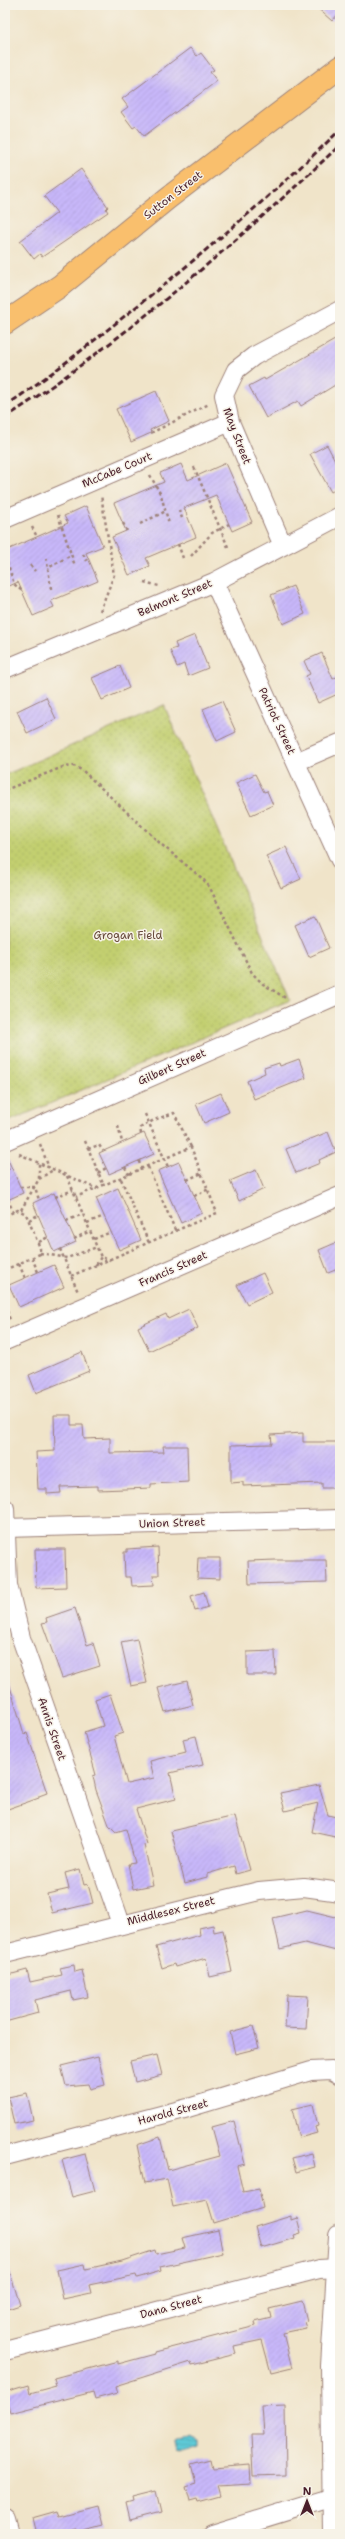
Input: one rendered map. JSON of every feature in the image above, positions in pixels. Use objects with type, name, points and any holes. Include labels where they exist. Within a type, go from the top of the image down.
[{"type":"highway","name":"Sutton Street","points":[[5,323],[60,286],[168,198],[340,67]]},
{"type":"street","name":"May Street","points":[[283,546],[230,422],[224,395],[236,370],[254,356],[340,310]]},
{"type":"street","name":"McCabe Court","points":[[5,519],[230,422]]},
{"type":"street","name":"Belmont Street","points":[[5,669],[214,582],[340,516]]},
{"type":"street","name":"Patriot Street","points":[[214,582],[340,860]]},
{"type":"street","points":[[296,762],[340,743]]},
{"type":"street","name":"Gilbert Street","points":[[5,1141],[340,994]]},
{"type":"street","name":"Francis Street","points":[[5,1341],[340,1196]]},
{"type":"street","name":"Annis Street","points":[[5,1508],[8,1585],[21,1638],[122,1924]]},
{"type":"street","name":"Union Street","points":[[6,1528],[340,1519]]},
{"type":"street","name":"Middlesex Street","points":[[5,1954],[267,1889],[311,1887],[340,1892]]},
{"type":"street","name":"Harold Street","points":[[5,2156],[203,2104],[311,2071],[331,2070],[340,2075]]},
{"type":"street","points":[[334,2534],[332,2497],[340,2236]]},
{"type":"street","name":"Dana Street","points":[[5,2351],[319,2269],[338,2268]]},
{"type":"street","points":[[212,2534],[332,2497]]},
{"type":"street","points":[[5,2519],[9,2534]]},
{"type":"path","points":[[151,433],[213,403]]},
{"type":"path","points":[[194,468],[228,547]]},
{"type":"path","points":[[149,473],[161,495],[170,524]]},
{"type":"path","points":[[94,632],[114,575],[101,494]]},
{"type":"path","points":[[179,510],[182,518]]},
{"type":"path","points":[[140,524],[166,511]]},
{"type":"path","points":[[57,513],[70,556],[75,566]]},
{"type":"path","points":[[123,523],[127,531]]},
{"type":"path","points":[[30,524],[37,537]]},
{"type":"path","points":[[191,556],[203,542],[220,528],[229,524]]},
{"type":"path","points":[[178,544],[183,558]]},
{"type":"path","points":[[83,554],[87,561]]},
{"type":"path","points":[[5,556],[6,564],[14,584],[22,591]]},
{"type":"path","points":[[48,568],[70,556]]},
{"type":"path","points":[[46,558],[51,590]]},
{"type":"path","points":[[30,565],[34,572]]},
{"type":"path","points":[[144,582],[161,586]]},
{"type":"path","points":[[5,790],[63,767],[74,766],[83,771],[162,845],[203,879],[210,888],[252,973],[263,984],[285,996],[294,1014]]},
{"type":"path","points":[[71,1276],[218,1213],[191,1147],[174,1113],[140,1128],[141,1134]]},
{"type":"path","points":[[145,1114],[168,1167]]},
{"type":"path","points":[[118,1126],[122,1142]]},
{"type":"path","points":[[85,1141],[104,1186]]},
{"type":"path","points":[[34,1146],[39,1143],[49,1168]]},
{"type":"path","points":[[88,1149],[99,1144],[104,1151]]},
{"type":"path","points":[[76,1197],[121,1179],[191,1147]]},
{"type":"path","points":[[22,1150],[17,1153],[97,1189]]},
{"type":"path","points":[[139,1161],[141,1170]]},
{"type":"path","points":[[5,1162],[9,1171]]},
{"type":"path","points":[[5,1216],[21,1210],[39,1178],[39,1163]]},
{"type":"path","points":[[148,1167],[176,1232]]},
{"type":"path","points":[[98,1173],[106,1168]]},
{"type":"path","points":[[125,1168],[129,1175]]},
{"type":"path","points":[[39,1178],[53,1170]]},
{"type":"path","points":[[187,1180],[202,1173]]},
{"type":"path","points":[[67,1176],[101,1257]]},
{"type":"path","points":[[121,1179],[149,1243]]},
{"type":"path","points":[[20,1187],[35,1187]]},
{"type":"path","points":[[35,1187],[39,1200]]},
{"type":"path","points":[[194,1196],[209,1189]]},
{"type":"path","points":[[55,1196],[73,1190]]},
{"type":"path","points":[[8,1199],[13,1212]]},
{"type":"path","points":[[21,1210],[29,1220],[39,1242],[40,1253]]},
{"type":"path","points":[[29,1220],[38,1214]]},
{"type":"path","points":[[66,1221],[83,1214]]},
{"type":"path","points":[[87,1223],[104,1216]]},
{"type":"path","points":[[74,1240],[90,1231]]},
{"type":"path","points":[[94,1240],[111,1232]]},
{"type":"path","points":[[39,1242],[48,1238]]},
{"type":"path","points":[[5,1270],[40,1253],[63,1256],[67,1258],[97,1246]]},
{"type":"path","points":[[60,1249],[79,1294]]},
{"type":"path","points":[[101,1257],[110,1260]]},
{"type":"path","points":[[95,1266],[101,1257]]},
{"type":"path","points":[[32,1258],[38,1272]]},
{"type":"path","points":[[19,1264],[25,1278]]},
{"type":"path","points":[[5,1305],[12,1323]]},
{"type":"green space","name":"Grogan Field","points":[[164,705],[290,1000],[5,1123],[5,775]]},
{"type":"water","points":[[191,2437],[199,2441],[199,2448],[181,2454],[177,2453],[175,2444]]},
{"type":"building","points":[[314,5],[340,5],[340,12],[332,21]]},
{"type":"building","points":[[190,48],[197,56],[201,53],[214,70],[210,72],[217,81],[144,136],[136,126],[133,128],[121,112],[128,107],[122,99]]},
{"type":"building","points":[[81,169],[108,207],[106,209],[108,212],[42,257],[40,254],[34,259],[20,241],[57,213],[44,196]]},
{"type":"building","points":[[340,337],[340,382],[301,406],[298,401],[266,418],[249,386],[264,378],[265,380]]},
{"type":"building","points":[[156,391],[169,421],[150,430],[151,433],[131,442],[116,409]]},
{"type":"building","points":[[327,445],[340,470],[340,487],[331,492],[310,454]]},
{"type":"building","points":[[226,463],[252,522],[232,531],[216,495],[184,508],[196,537],[146,558],[150,566],[129,575],[112,537],[126,531],[114,503],[164,482],[160,473],[181,464],[188,480]]},
{"type":"building","points":[[86,506],[103,546],[86,553],[98,581],[51,601],[54,607],[33,616],[18,582],[5,588],[5,551],[68,523],[64,516]]},
{"type":"building","points":[[293,586],[305,614],[283,624],[271,595]]},
{"type":"building","points":[[195,635],[208,668],[188,676],[184,664],[177,667],[170,650],[177,648],[175,643]]},
{"type":"building","points":[[322,653],[333,679],[340,675],[340,693],[318,703],[306,676],[310,674],[304,661]]},
{"type":"building","points":[[120,666],[129,688],[102,700],[92,678]]},
{"type":"building","points":[[46,697],[56,719],[27,733],[17,711]]},
{"type":"building","points":[[222,701],[236,732],[217,741],[203,709]]},
{"type":"building","points":[[255,774],[264,792],[267,791],[273,805],[251,815],[236,783]]},
{"type":"building","points":[[286,847],[301,879],[281,888],[266,856]]},
{"type":"building","points":[[315,916],[329,948],[309,957],[295,925]]},
{"type":"building","points":[[299,1059],[306,1078],[254,1099],[247,1081],[265,1073],[264,1068],[279,1063],[280,1066]]},
{"type":"building","points":[[221,1093],[229,1112],[204,1123],[196,1104]]},
{"type":"building","points":[[328,1132],[336,1152],[319,1160],[320,1163],[296,1173],[286,1149]]},
{"type":"building","points":[[144,1133],[154,1154],[109,1174],[99,1153]]},
{"type":"building","points":[[5,1153],[23,1193],[5,1201]]},
{"type":"building","points":[[179,1162],[202,1213],[181,1223],[158,1171]]},
{"type":"building","points":[[256,1170],[264,1189],[239,1201],[230,1181]]},
{"type":"building","points":[[118,1188],[141,1240],[119,1250],[96,1198]]},
{"type":"building","points":[[54,1193],[76,1242],[54,1252],[33,1203]]},
{"type":"building","points":[[340,1241],[340,1268],[328,1273],[319,1250]]},
{"type":"building","points":[[54,1265],[64,1287],[19,1307],[9,1285]]},
{"type":"building","points":[[263,1273],[272,1292],[247,1304],[237,1285]]},
{"type":"building","points":[[189,1309],[198,1328],[149,1351],[138,1327],[166,1314],[168,1319]]},
{"type":"building","points":[[82,1352],[89,1371],[36,1393],[29,1375]]},
{"type":"building","points":[[54,1415],[71,1415],[71,1425],[83,1425],[84,1439],[110,1438],[110,1453],[164,1452],[163,1446],[187,1446],[188,1482],[151,1484],[151,1488],[98,1490],[98,1486],[60,1487],[61,1493],[47,1494],[47,1489],[38,1489],[36,1452],[55,1451]]},
{"type":"building","points":[[303,1433],[303,1442],[340,1442],[340,1488],[322,1488],[322,1483],[243,1486],[243,1482],[231,1483],[231,1445],[272,1444],[271,1435]]},
{"type":"building","points":[[158,1547],[159,1575],[153,1575],[154,1585],[132,1586],[131,1577],[125,1577],[124,1552],[127,1552],[127,1549]]},
{"type":"building","points":[[35,1549],[65,1549],[66,1587],[36,1588]]},
{"type":"building","points":[[198,1558],[220,1558],[220,1579],[197,1578]]},
{"type":"building","points":[[326,1560],[327,1582],[249,1584],[248,1561]]},
{"type":"building","points":[[204,1592],[208,1607],[195,1611],[191,1596]]},
{"type":"building","points":[[75,1608],[87,1645],[93,1643],[100,1666],[62,1678],[42,1623],[47,1622],[46,1618]]},
{"type":"building","points":[[137,1639],[147,1683],[131,1686],[121,1642]]},
{"type":"building","points":[[275,1651],[276,1675],[247,1675],[247,1652]]},
{"type":"building","points":[[187,1681],[193,1705],[165,1712],[158,1688]]},
{"type":"building","points":[[9,1683],[24,1734],[27,1733],[47,1793],[39,1796],[39,1798],[5,1810],[5,1684]]},
{"type":"building","points":[[110,1694],[123,1733],[114,1736],[127,1784],[154,1778],[150,1761],[186,1752],[183,1739],[196,1736],[203,1765],[170,1773],[176,1799],[136,1809],[147,1844],[144,1845],[153,1885],[133,1889],[128,1864],[135,1863],[126,1829],[116,1832],[109,1825],[96,1790],[93,1776],[96,1775],[84,1732],[103,1726],[95,1699]]},
{"type":"building","points":[[319,1785],[328,1815],[340,1818],[340,1838],[312,1832],[318,1803],[285,1811],[280,1793]]},
{"type":"building","points":[[235,1816],[250,1870],[236,1874],[234,1866],[207,1874],[207,1877],[185,1883],[171,1831]]},
{"type":"building","points":[[80,1869],[84,1885],[88,1884],[93,1903],[52,1913],[47,1894],[69,1889],[65,1873]]},
{"type":"building","points":[[307,1910],[340,1918],[340,1952],[305,1943],[280,1949],[273,1918]]},
{"type":"building","points":[[213,1925],[214,1932],[223,1930],[232,1972],[210,1977],[206,1958],[175,1967],[174,1964],[162,1968],[156,1947],[200,1935],[199,1928]]},
{"type":"building","points":[[74,1965],[75,1972],[82,1970],[88,1997],[73,2000],[71,1991],[35,2000],[38,2013],[5,2022],[5,1976],[27,1970],[30,1982],[62,1975],[60,1968]]},
{"type":"building","points":[[287,1995],[308,1996],[306,2029],[285,2028]]},
{"type":"building","points":[[253,2026],[259,2048],[235,2054],[230,2032]]},
{"type":"building","points":[[157,2055],[162,2075],[135,2082],[130,2061]]},
{"type":"building","points":[[98,2057],[105,2085],[90,2089],[88,2084],[66,2086],[61,2066]]},
{"type":"building","points":[[27,2093],[33,2120],[14,2124],[8,2097]]},
{"type":"building","points":[[313,2104],[318,2126],[315,2127],[317,2133],[299,2138],[292,2109]]},
{"type":"building","points":[[234,2121],[245,2164],[237,2166],[243,2192],[259,2189],[263,2208],[214,2223],[207,2200],[173,2207],[167,2179],[145,2183],[137,2145],[160,2137],[168,2170],[220,2156],[212,2127]]},
{"type":"building","points":[[312,2153],[315,2167],[296,2172],[292,2158]]},
{"type":"building","points":[[85,2154],[95,2191],[72,2197],[62,2160]]},
{"type":"building","points":[[291,2216],[291,2220],[297,2218],[301,2233],[294,2235],[295,2238],[261,2248],[255,2227]]},
{"type":"building","points":[[218,2230],[223,2253],[160,2267],[161,2271],[137,2278],[136,2275],[89,2285],[91,2293],[63,2299],[57,2270],[85,2264],[86,2269],[122,2261],[155,2250],[156,2254],[185,2248],[182,2238]]},
{"type":"building","points":[[8,2266],[20,2305],[5,2310],[5,2267]]},
{"type":"building","points":[[302,2301],[307,2321],[304,2322],[306,2328],[283,2333],[292,2368],[271,2373],[262,2340],[234,2346],[236,2354],[192,2365],[191,2362],[115,2386],[117,2393],[95,2399],[93,2392],[10,2413],[5,2392],[28,2385],[30,2393],[56,2386],[54,2378],[118,2361],[118,2364],[155,2354],[154,2352],[256,2326],[255,2322],[271,2318],[269,2309]]},
{"type":"building","points":[[285,2406],[286,2475],[253,2476],[251,2434],[264,2434],[262,2407]]},
{"type":"building","points":[[210,2459],[212,2468],[250,2465],[251,2484],[217,2486],[220,2497],[198,2503],[197,2500],[190,2502],[186,2487],[196,2484],[191,2464]]},
{"type":"building","points":[[156,2491],[161,2512],[130,2520],[126,2503],[133,2501],[132,2497]]},
{"type":"building","points":[[98,2506],[103,2526],[76,2533],[76,2529],[57,2534],[36,2534],[32,2518],[57,2511],[59,2516]]},
{"type":"railway","points":[[5,406],[69,360],[185,268],[315,154],[340,130]]},
{"type":"railway","points":[[5,418],[93,356],[178,289],[261,218],[340,145]]}]
